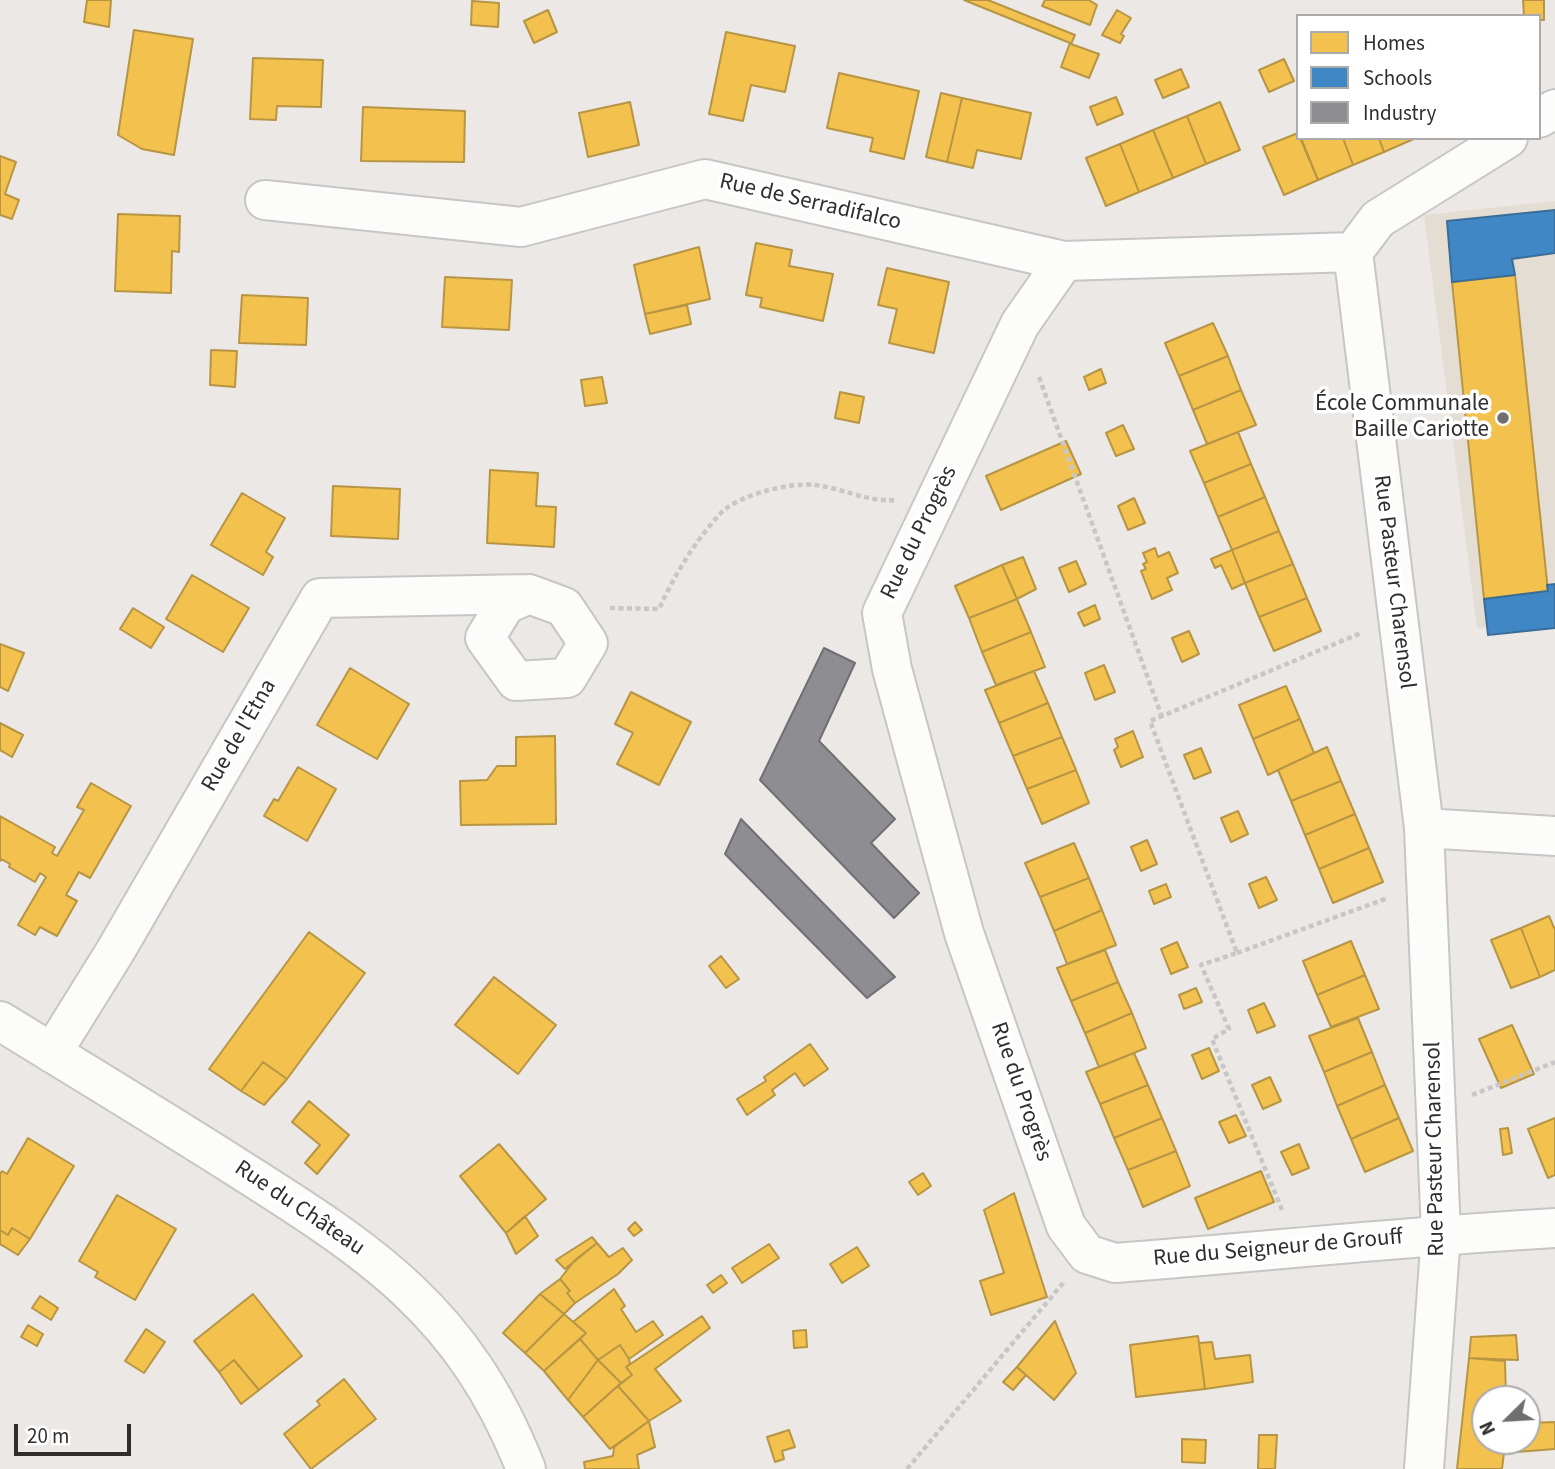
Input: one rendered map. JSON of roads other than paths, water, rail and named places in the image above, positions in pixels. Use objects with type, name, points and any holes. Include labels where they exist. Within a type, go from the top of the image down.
[{"type":"street","points":[[1064,261],[1353,252],[1378,219],[1505,140]]},
{"type":"street","name":"Rue de Serradifalco","points":[[265,200],[521,226],[705,179],[1064,261]]},
{"type":"street","name":"Rue Pasteur Charensol","points":[[1353,252],[1424,828],[1441,1234],[1424,1469]]},
{"type":"street","name":"Rue du Progrès","points":[[1064,261],[1020,324],[882,613],[892,669],[964,933],[1066,1226],[1087,1254]]},
{"type":"street","name":"Rue de l'Etna","points":[[52,1053],[116,950],[320,598],[529,594],[564,607],[588,643],[567,678],[516,681],[485,638],[505,605],[529,594]]},
{"type":"street","points":[[1424,828],[1555,836]]},
{"type":"street","name":"Rue du Château","points":[[0,1021],[328,1226],[395,1276],[433,1314],[472,1363],[505,1419],[526,1469]]},
{"type":"street","name":"Rue du Seigneur de Grouff","points":[[1087,1254],[1115,1263],[1298,1250],[1441,1234],[1555,1228]]},
{"type":"place","name":"École Communale Baille Cariotte","points":[[1503,418]]}]
